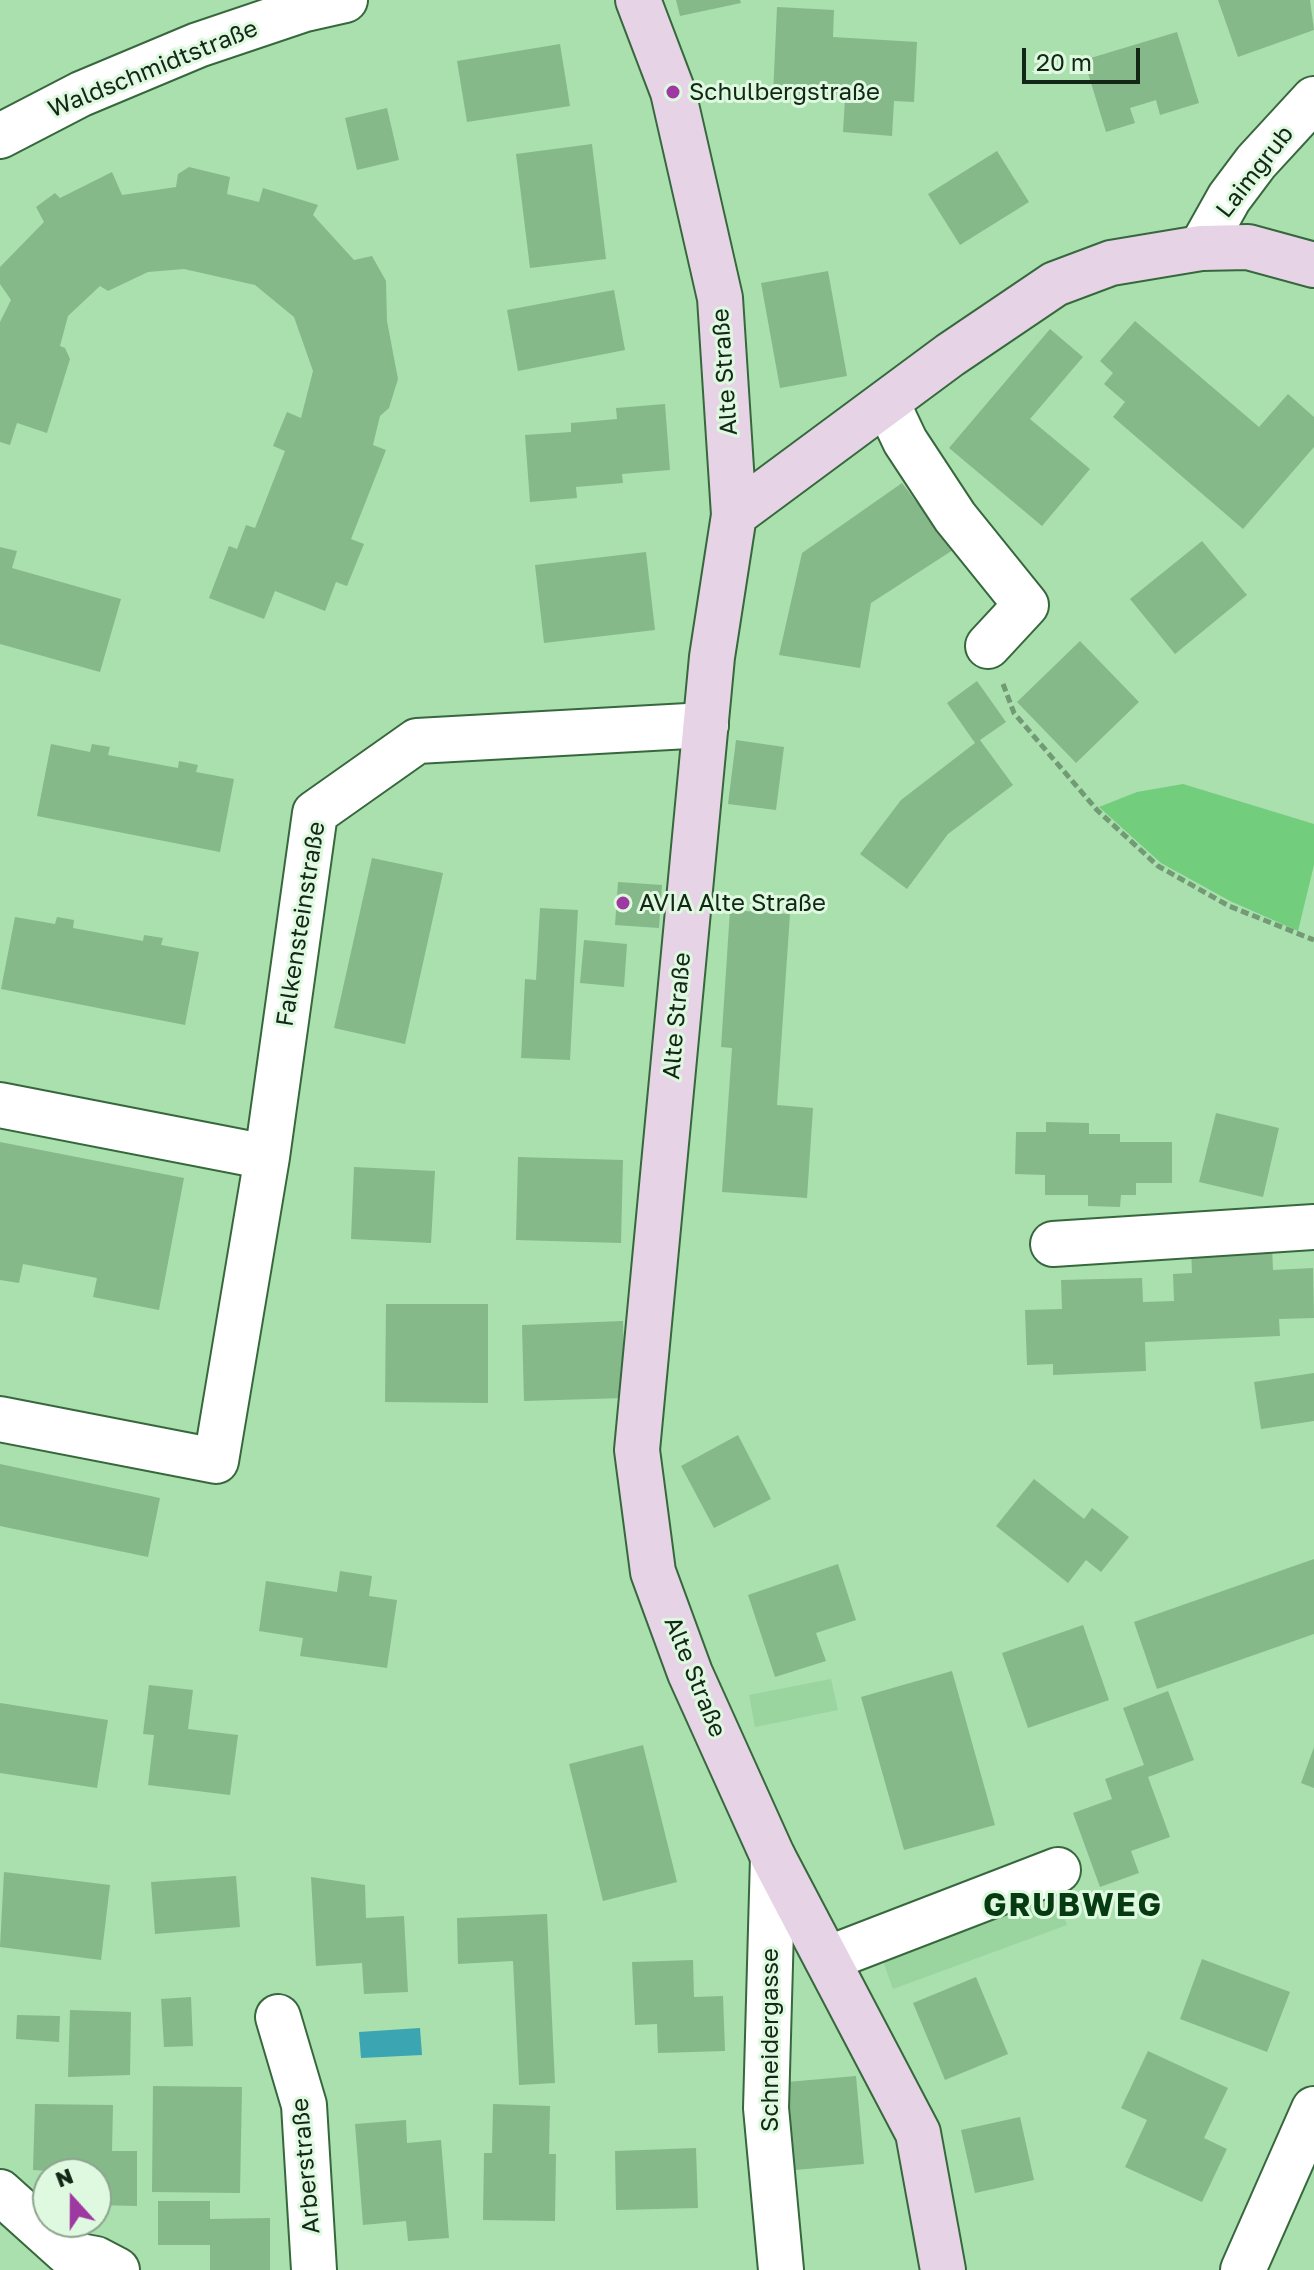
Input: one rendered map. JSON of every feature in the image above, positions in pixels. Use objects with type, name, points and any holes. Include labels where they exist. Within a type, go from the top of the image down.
[{"type":"street","name":"Alte Straße","points":[[638,0],[673,92],[720,298],[734,515],[712,657],[637,1450],[653,1572],[690,1673],[773,1857],[918,2133],[943,2270]]},
{"type":"street","name":"Waldschmidtstraße","points":[[0,136],[81,94],[168,57],[319,3]]},
{"type":"street","name":"Laimgrub","points":[[1201,248],[1229,198],[1256,162],[1314,99]]},
{"type":"street","points":[[734,515],[1055,284],[1111,263],[1201,248],[1248,247],[1314,265]]},
{"type":"street","points":[[887,403],[905,441],[955,517],[1026,605],[988,646]]},
{"type":"street","name":"Falkensteinstraße","points":[[0,1419],[216,1461],[267,1157],[315,813],[417,741],[706,725]]},
{"type":"street","points":[[0,1105],[267,1157]]},
{"type":"street","points":[[1053,1244],[1314,1227]]},
{"type":"street","name":"Schneidergasse","points":[[773,1857],[766,2108],[781,2270]]},
{"type":"street","points":[[827,1959],[1058,1870]]},
{"type":"street","name":"Arberstraße","points":[[278,2017],[304,2105],[314,2270]]},
{"type":"street","points":[[1243,2270],[1314,2109]]},
{"type":"street","points":[[0,2192],[65,2262],[96,2259],[117,2270]]},
{"type":"path","points":[[988,646],[1014,713],[1097,810],[1158,866],[1229,906],[1314,940]]},
{"type":"shaded area","points":[[1183,784],[1314,824],[1314,865],[1298,931],[1230,901],[1161,863],[1099,807],[1137,792]]},
{"type":"shaded area","points":[[831,1679],[838,1710],[755,1727],[749,1695]]},
{"type":"shaded area","points":[[1055,1893],[1067,1925],[893,1989],[882,1958]]},
{"type":"water","points":[[420,2028],[422,2055],[361,2058],[359,2032]]},
{"type":"building","points":[[676,0],[740,0],[741,3],[680,16]]},
{"type":"building","points":[[1218,0],[1310,0],[1314,30],[1238,57]]},
{"type":"building","points":[[777,7],[834,10],[833,37],[917,42],[914,102],[894,101],[892,136],[843,132],[845,98],[773,95]]},
{"type":"building","points":[[1177,32],[1199,103],[1160,115],[1156,100],[1130,108],[1135,123],[1106,132],[1084,60]]},
{"type":"building","points":[[560,44],[570,106],[467,122],[457,61]]},
{"type":"building","points":[[387,108],[399,160],[357,170],[345,118]]},
{"type":"building","points":[[592,144],[606,259],[530,268],[516,154]]},
{"type":"building","points":[[997,151],[1029,202],[960,245],[928,194]]},
{"type":"building","points":[[189,167],[230,177],[227,194],[259,202],[263,188],[318,205],[313,215],[354,260],[372,256],[386,281],[387,321],[398,379],[389,408],[380,416],[373,445],[386,450],[351,539],[364,544],[347,586],[336,582],[325,611],[275,591],[264,619],[209,598],[229,546],[237,549],[246,525],[255,528],[285,451],[273,446],[287,412],[301,418],[313,371],[294,317],[255,285],[184,269],[148,272],[108,291],[100,286],[68,316],[60,346],[65,348],[70,359],[47,433],[17,423],[10,445],[0,442],[0,322],[11,300],[0,284],[0,267],[44,222],[36,207],[55,193],[60,198],[112,172],[122,195],[176,187],[178,174]]},
{"type":"building","points":[[828,271],[847,376],[780,388],[761,283]]},
{"type":"building","points":[[614,290],[625,350],[518,371],[507,310]]},
{"type":"building","points":[[1135,321],[1259,427],[1288,394],[1314,417],[1314,447],[1243,529],[1113,417],[1125,402],[1104,384],[1113,373],[1100,361]]},
{"type":"building","points":[[1050,329],[1083,357],[1030,419],[1090,469],[1042,526],[949,448]]},
{"type":"building","points":[[665,404],[670,470],[622,474],[623,483],[576,487],[577,498],[530,502],[525,435],[571,432],[571,423],[617,419],[616,408]]},
{"type":"building","points":[[902,483],[953,550],[871,603],[860,668],[779,655],[802,553]]},
{"type":"building","points":[[1202,541],[1247,595],[1175,654],[1130,599]]},
{"type":"building","points":[[0,547],[17,551],[12,568],[121,599],[100,672],[0,644]]},
{"type":"building","points":[[646,552],[655,630],[544,643],[535,565]]},
{"type":"building","points":[[1080,641],[1139,702],[1076,763],[1017,702]]},
{"type":"building","points":[[977,681],[1006,722],[980,740],[1013,785],[948,834],[907,889],[860,854],[901,800],[975,743],[947,703]]},
{"type":"building","points":[[736,740],[784,747],[776,810],[728,804]]},
{"type":"building","points":[[51,744],[90,752],[92,744],[110,747],[108,755],[178,768],[179,761],[198,765],[196,772],[234,779],[220,852],[37,816]]},
{"type":"building","points":[[372,858],[443,873],[405,1044],[334,1028]]},
{"type":"building","points":[[618,882],[662,885],[659,928],[615,925]]},
{"type":"building","points":[[540,908],[578,910],[570,1060],[521,1058],[525,979],[536,980]]},
{"type":"building","points":[[730,910],[790,914],[777,1105],[813,1108],[807,1198],[722,1192],[732,1048],[721,1047]]},
{"type":"building","points":[[15,917],[55,924],[57,917],[74,920],[73,928],[143,941],[144,935],[163,938],[161,945],[199,952],[185,1025],[1,989]]},
{"type":"building","points":[[584,940],[627,944],[624,987],[580,983]]},
{"type":"building","points":[[1216,1113],[1279,1128],[1263,1197],[1199,1182]]},
{"type":"building","points":[[1046,1122],[1089,1123],[1089,1134],[1120,1134],[1120,1142],[1172,1142],[1172,1183],[1136,1183],[1136,1195],[1121,1195],[1120,1207],[1088,1206],[1088,1195],[1045,1195],[1045,1175],[1015,1174],[1016,1132],[1046,1132]]},
{"type":"building","points":[[0,1142],[184,1178],[159,1310],[93,1297],[97,1278],[23,1264],[19,1283],[0,1280]]},
{"type":"building","points":[[518,1157],[623,1160],[621,1243],[516,1240]]},
{"type":"building","points":[[354,1167],[435,1171],[431,1243],[351,1239]]},
{"type":"building","points":[[1272,1246],[1273,1270],[1313,1268],[1314,1318],[1279,1319],[1280,1336],[1145,1342],[1146,1371],[1053,1375],[1053,1364],[1027,1365],[1025,1310],[1062,1309],[1061,1280],[1142,1278],[1143,1302],[1174,1301],[1173,1274],[1192,1273],[1191,1249]]},
{"type":"building","points":[[386,1304],[488,1304],[488,1403],[385,1402]]},
{"type":"building","points":[[623,1321],[625,1398],[524,1401],[522,1325]]},
{"type":"building","points":[[1314,1373],[1314,1421],[1261,1429],[1254,1382]]},
{"type":"building","points":[[738,1435],[771,1499],[714,1528],[681,1466]]},
{"type":"building","points":[[0,1464],[160,1498],[148,1557],[0,1526]]},
{"type":"building","points":[[1034,1479],[1084,1519],[1092,1508],[1129,1537],[1101,1572],[1086,1560],[1068,1583],[996,1526]]},
{"type":"building","points":[[1314,1559],[1314,1634],[1157,1689],[1134,1622]]},
{"type":"building","points":[[838,1564],[856,1620],[816,1633],[826,1661],[775,1677],[748,1595]]},
{"type":"building","points":[[340,1571],[372,1576],[369,1596],[397,1600],[387,1668],[300,1656],[303,1638],[259,1631],[266,1581],[337,1592]]},
{"type":"building","points":[[1083,1625],[1109,1700],[1028,1728],[1002,1653]]},
{"type":"building","points":[[952,1671],[995,1825],[904,1850],[861,1697]]},
{"type":"building","points":[[149,1685],[193,1690],[188,1729],[238,1735],[230,1795],[148,1785],[154,1735],[143,1734]]},
{"type":"building","points":[[1168,1691],[1194,1760],[1148,1777],[1170,1837],[1131,1851],[1139,1873],[1100,1887],[1073,1813],[1112,1799],[1105,1779],[1144,1765],[1123,1708]]},
{"type":"building","points":[[0,1703],[108,1720],[97,1788],[0,1773]]},
{"type":"building","points":[[643,1745],[677,1882],[603,1901],[569,1764]]},
{"type":"building","points":[[1314,1747],[1314,1788],[1301,1783]]},
{"type":"building","points":[[4,1872],[110,1885],[101,1960],[0,1947]]},
{"type":"building","points":[[236,1876],[240,1927],[155,1934],[151,1882]]},
{"type":"building","points":[[311,1877],[365,1885],[366,1918],[404,1916],[408,1992],[364,1994],[362,1963],[316,1966]]},
{"type":"building","points":[[547,1914],[555,2083],[519,2085],[513,1961],[458,1964],[457,1918]]},
{"type":"building","points":[[1202,1959],[1290,1992],[1267,2052],[1180,2019]]},
{"type":"building","points":[[693,1960],[694,1997],[723,1996],[725,2051],[658,2053],[657,2024],[635,2025],[632,1962]]},
{"type":"building","points":[[976,1977],[1008,2054],[945,2080],[913,2003]]},
{"type":"building","points":[[191,1997],[193,2046],[164,2047],[161,1999]]},
{"type":"building","points":[[70,2010],[131,2012],[130,2075],[68,2077]]},
{"type":"building","points":[[17,2015],[60,2016],[59,2042],[16,2039]]},
{"type":"building","points":[[1148,2051],[1228,2088],[1204,2138],[1227,2149],[1202,2202],[1125,2167],[1147,2120],[1121,2108]]},
{"type":"building","points":[[856,2076],[864,2164],[795,2170],[787,2082]]},
{"type":"building","points":[[153,2086],[242,2087],[240,2193],[152,2192]]},
{"type":"building","points":[[35,2104],[113,2105],[112,2151],[137,2151],[137,2206],[112,2205],[112,2158],[33,2158]]},
{"type":"building","points":[[493,2104],[550,2106],[549,2154],[556,2154],[555,2221],[483,2220],[484,2153],[492,2153]]},
{"type":"building","points":[[1020,2117],[1034,2180],[975,2193],[961,2130]]},
{"type":"building","points":[[406,2120],[407,2143],[441,2140],[449,2238],[408,2241],[406,2221],[363,2225],[355,2124]]},
{"type":"building","points":[[696,2148],[698,2208],[616,2210],[615,2151]]},
{"type":"building","points":[[158,2201],[210,2201],[210,2219],[270,2218],[270,2270],[210,2270],[210,2245],[158,2245]]},
{"type":"place","name":"Schulbergstraße","points":[[673,92]]},
{"type":"place","name":"AVIA Alte Straße","points":[[623,903]]},
{"type":"district","name":"GRUBWEG","points":[[1073,1906]]}]
